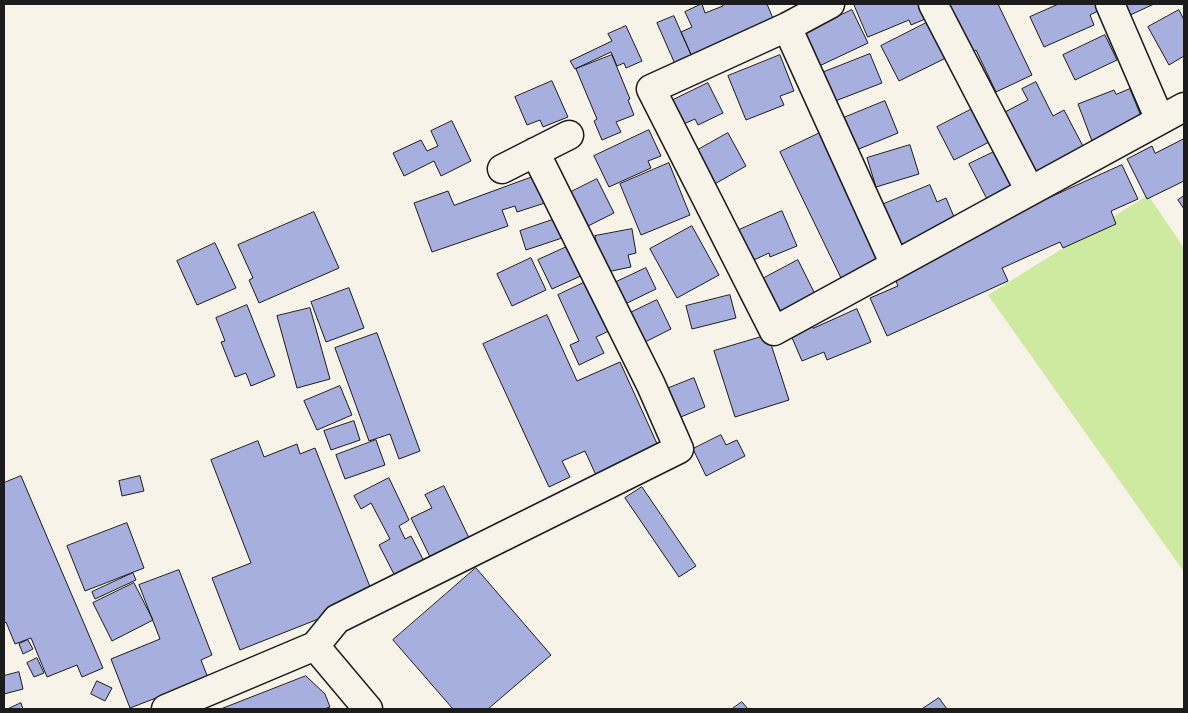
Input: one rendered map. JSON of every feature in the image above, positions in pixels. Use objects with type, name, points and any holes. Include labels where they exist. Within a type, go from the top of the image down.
[{"type":"street","points":[[830,4],[787,27],[651,89],[774,331],[1184,107]]},
{"type":"street","points":[[933,4],[1030,191]]},
{"type":"street","points":[[1110,4],[1160,120]]},
{"type":"street","points":[[787,27],[895,265]]},
{"type":"street","points":[[502,169],[569,135]]},
{"type":"street","points":[[166,709],[315,646],[337,619],[679,448],[651,385],[535,152]]},
{"type":"street","points":[[315,646],[368,709]]},
{"type":"green space","points":[[1148,195],[1184,248],[1184,572],[988,295]]},
{"type":"building","points":[[702,4],[705,13],[723,6],[722,4],[767,4],[777,28],[695,63],[681,32],[692,27],[685,12]]},
{"type":"building","points":[[854,4],[925,4],[930,17],[911,25],[909,20],[868,37]]},
{"type":"building","points":[[936,4],[998,4],[1032,75],[996,92],[976,50],[966,55],[959,41],[966,37],[958,20],[946,26]]},
{"type":"building","points":[[1059,4],[1097,4],[1100,10],[1090,15],[1094,25],[1044,47],[1030,17]]},
{"type":"building","points":[[1119,4],[1154,4],[1126,17]]},
{"type":"building","points":[[852,10],[868,43],[815,68],[800,34]]},
{"type":"building","points":[[1179,10],[1184,20],[1184,56],[1169,65],[1148,27]]},
{"type":"building","points":[[674,16],[692,57],[675,64],[657,23]]},
{"type":"building","points":[[934,19],[952,55],[899,81],[881,46]]},
{"type":"building","points":[[626,26],[642,61],[626,68],[624,63],[617,66],[611,52],[575,69],[570,61],[612,41],[608,34]]},
{"type":"building","points":[[1105,35],[1117,60],[1075,80],[1063,55]]},
{"type":"building","points":[[870,54],[882,83],[830,103],[819,74]]},
{"type":"building","points":[[612,55],[630,99],[628,100],[634,115],[616,122],[621,132],[602,140],[594,121],[597,119],[576,69]]},
{"type":"building","points":[[780,55],[794,91],[780,96],[784,105],[746,120],[728,76]]},
{"type":"building","points":[[552,81],[568,117],[543,127],[540,120],[527,125],[515,97]]},
{"type":"building","points":[[1036,82],[1053,116],[1064,110],[1085,150],[1037,174],[1005,112],[1028,100],[1022,89]]},
{"type":"building","points":[[708,83],[723,113],[698,125],[695,119],[677,127],[665,104]]},
{"type":"building","points":[[1130,89],[1143,121],[1092,141],[1078,104],[1114,90],[1116,94]]},
{"type":"building","points":[[885,101],[898,133],[854,151],[841,119]]},
{"type":"building","points":[[976,107],[993,140],[954,160],[937,127]]},
{"type":"building","points":[[452,121],[471,161],[441,176],[434,161],[404,176],[393,153],[421,140],[427,151],[438,146],[431,131]]},
{"type":"building","points":[[649,130],[661,156],[648,161],[651,168],[609,187],[594,156]]},
{"type":"building","points":[[822,132],[885,257],[841,278],[780,152]]},
{"type":"building","points":[[728,133],[746,166],[706,189],[687,156]]},
{"type":"building","points":[[1184,139],[1184,181],[1147,199],[1127,159],[1152,146],[1155,153]]},
{"type":"building","points":[[910,145],[919,174],[876,187],[867,158]]},
{"type":"building","points":[[998,150],[1019,190],[990,205],[969,164]]},
{"type":"building","points":[[669,163],[690,215],[641,235],[620,184]]},
{"type":"building","points":[[1122,165],[1138,199],[1111,211],[1116,224],[1063,248],[1060,242],[1002,268],[1008,281],[887,336],[870,298],[898,286],[891,270]]},
{"type":"building","points":[[538,175],[548,202],[517,212],[515,206],[502,210],[508,226],[432,252],[414,203],[448,191],[454,205]]},
{"type":"building","points":[[597,179],[614,213],[580,230],[563,196]]},
{"type":"building","points":[[930,185],[937,202],[946,198],[960,231],[900,256],[879,206]]},
{"type":"building","points":[[1184,196],[1184,209],[1178,200]]},
{"type":"building","points":[[782,211],[797,246],[770,257],[769,253],[743,265],[730,234]]},
{"type":"building","points":[[314,212],[339,268],[259,303],[249,280],[253,278],[238,245]]},
{"type":"building","points":[[558,218],[565,237],[526,250],[520,231]]},
{"type":"building","points":[[692,226],[719,275],[677,298],[650,249]]},
{"type":"building","points":[[632,229],[636,253],[628,255],[631,267],[602,273],[595,236]]},
{"type":"building","points":[[215,243],[236,288],[197,305],[177,261]]},
{"type":"building","points":[[571,245],[585,274],[552,289],[538,260]]},
{"type":"building","points":[[531,258],[546,290],[512,306],[497,274]]},
{"type":"building","points":[[798,260],[817,298],[772,321],[753,284]]},
{"type":"building","points":[[646,268],[656,289],[623,305],[612,284]]},
{"type":"building","points":[[592,279],[611,330],[596,337],[604,353],[579,365],[570,345],[579,341],[558,295]]},
{"type":"building","points":[[349,288],[364,328],[326,342],[311,302]]},
{"type":"building","points":[[730,295],[736,318],[692,329],[686,306]]},
{"type":"building","points":[[657,300],[671,329],[643,343],[628,314]]},
{"type":"building","points":[[247,305],[275,376],[251,386],[246,373],[235,377],[221,342],[225,341],[216,318]]},
{"type":"building","points":[[310,308],[330,379],[297,388],[277,316]]},
{"type":"building","points":[[857,309],[871,342],[827,360],[824,352],[802,361],[787,326],[808,317],[813,328]]},
{"type":"building","points":[[547,315],[577,381],[620,362],[659,448],[600,484],[585,451],[562,461],[570,477],[549,487],[483,344]]},
{"type":"building","points":[[377,333],[420,451],[399,459],[390,434],[369,441],[335,348]]},
{"type":"building","points":[[768,335],[789,400],[735,417],[714,351]]},
{"type":"building","points":[[694,378],[705,407],[676,419],[664,390]]},
{"type":"building","points":[[340,386],[352,415],[317,430],[304,401]]},
{"type":"building","points":[[354,421],[360,440],[331,450],[324,431]]},
{"type":"building","points":[[721,435],[726,445],[737,440],[745,456],[706,476],[693,449]]},
{"type":"building","points":[[376,440],[385,465],[345,479],[336,455]]},
{"type":"building","points":[[258,441],[264,457],[297,444],[300,454],[315,448],[374,597],[240,650],[212,578],[251,563],[211,460]]},
{"type":"building","points":[[21,476],[103,668],[82,677],[77,665],[47,677],[31,638],[15,644],[6,622],[4,623],[4,483]]},
{"type":"building","points":[[140,476],[144,491],[122,496],[119,481]]},
{"type":"building","points":[[389,478],[409,520],[399,526],[405,539],[411,536],[426,565],[397,580],[379,545],[390,539],[371,503],[361,509],[354,496]]},
{"type":"building","points":[[444,486],[471,542],[432,561],[411,518],[432,508],[425,495]]},
{"type":"building","points":[[642,487],[696,566],[679,577],[625,498]]},
{"type":"building","points":[[127,523],[144,568],[85,591],[67,546]]},
{"type":"building","points":[[476,568],[551,655],[488,709],[453,709],[393,640]]},
{"type":"building","points":[[179,570],[212,655],[201,660],[208,678],[130,708],[111,659],[160,639],[139,585]]},
{"type":"building","points":[[133,573],[136,580],[95,599],[92,592]]},
{"type":"building","points":[[134,583],[153,620],[112,641],[93,603]]},
{"type":"building","points":[[28,640],[33,649],[23,654],[19,644]]},
{"type":"building","points":[[37,658],[44,673],[34,677],[27,663]]},
{"type":"building","points":[[19,672],[23,689],[4,694],[4,676]]},
{"type":"building","points":[[306,676],[325,694],[330,707],[324,709],[221,709]]},
{"type":"building","points":[[97,681],[112,688],[105,701],[91,694]]},
{"type":"building","points":[[939,698],[947,709],[922,709]]},
{"type":"building","points":[[742,702],[748,709],[732,709]]},
{"type":"building","points":[[21,703],[23,709],[8,709]]}]
